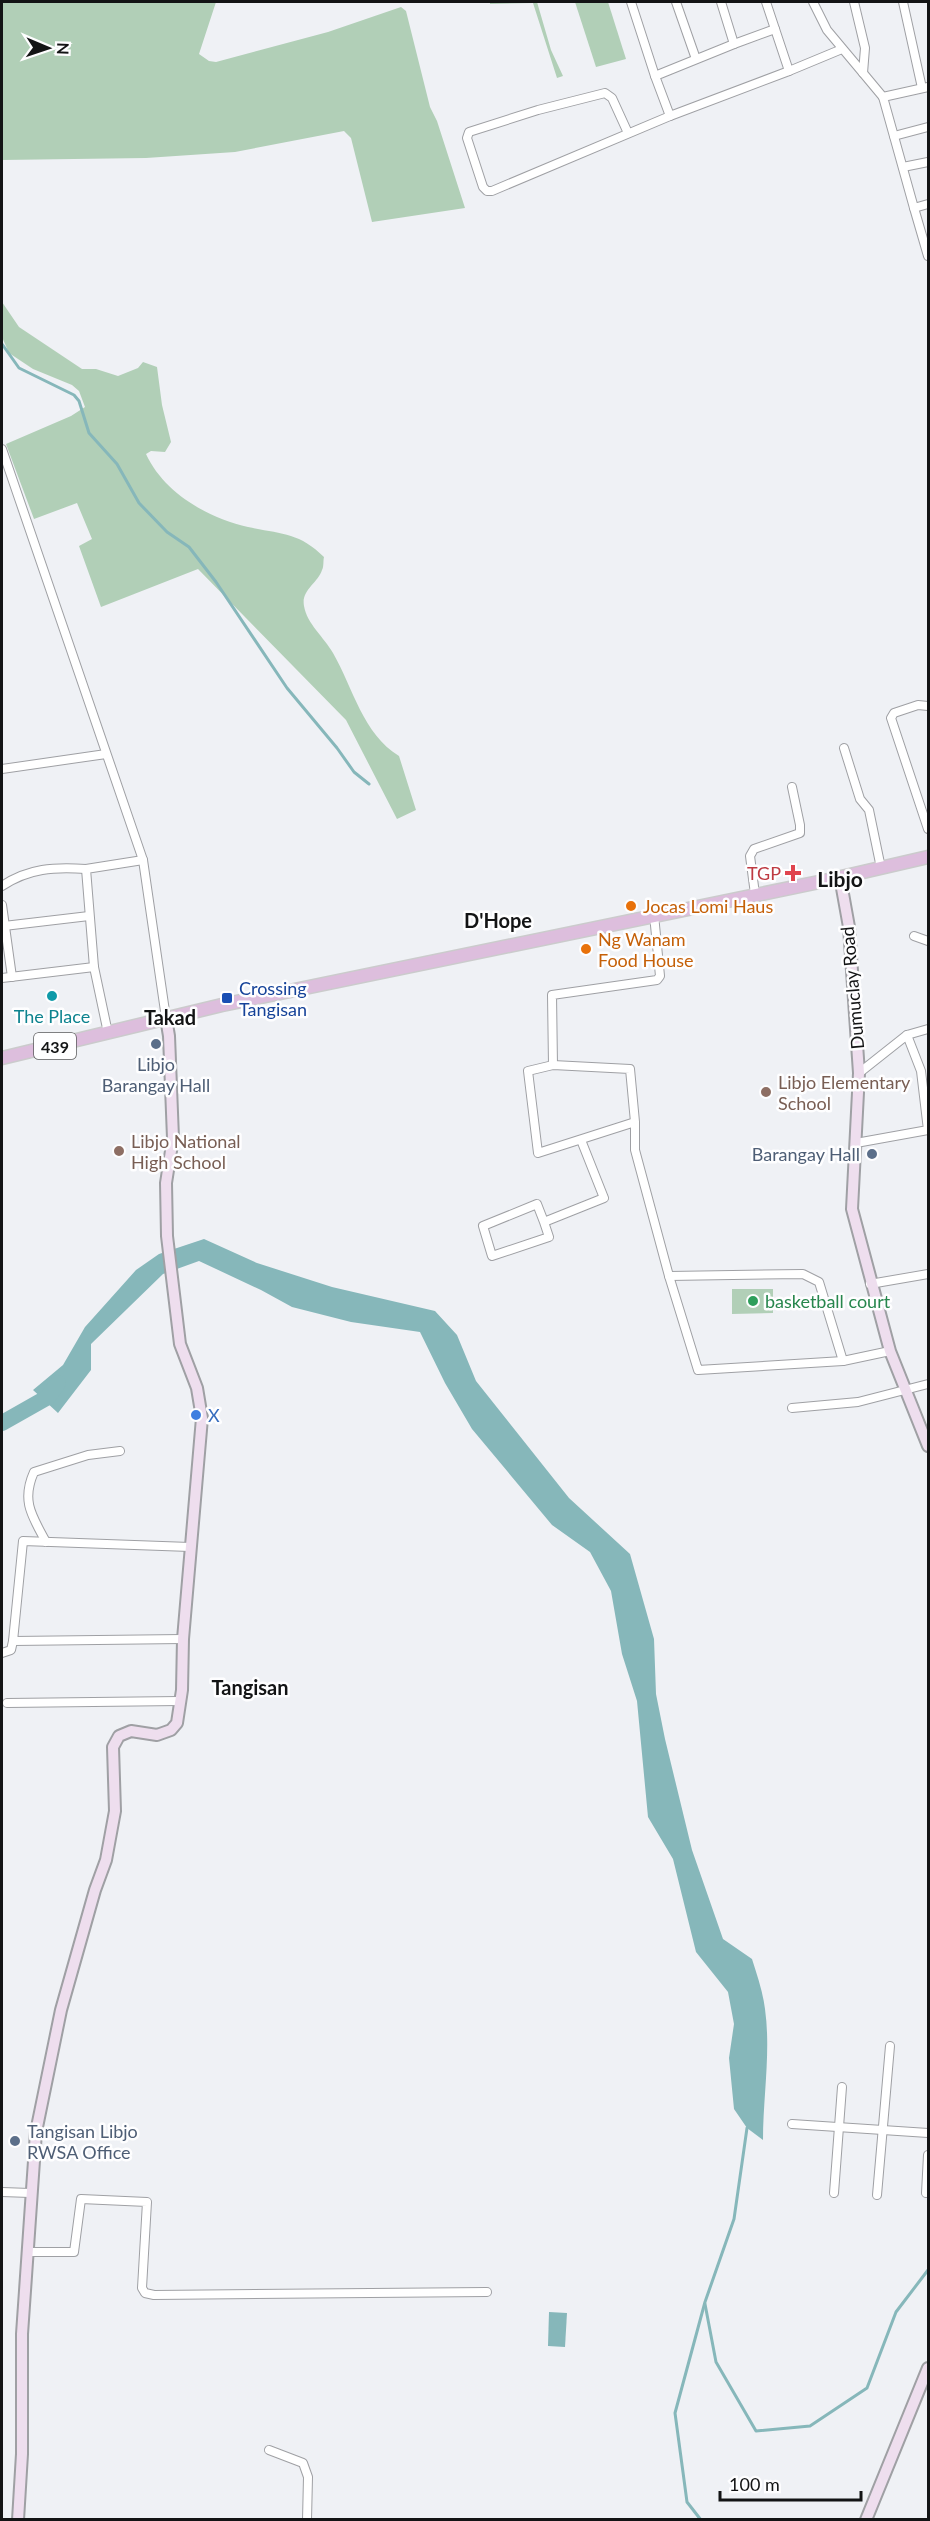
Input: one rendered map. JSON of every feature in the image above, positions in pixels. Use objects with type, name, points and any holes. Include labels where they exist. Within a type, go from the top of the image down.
[{"type":"main road","name":"439","points":[[2,1058],[166,1018],[928,857]]},
{"type":"street","points":[[631,2],[670,116]]},
{"type":"street","points":[[676,2],[696,59]]},
{"type":"street","points":[[722,2],[734,44]]},
{"type":"street","points":[[766,2],[789,71]]},
{"type":"street","points":[[813,2],[822,21],[842,49],[882,97],[927,245],[928,256]]},
{"type":"street","points":[[854,2],[865,48],[863,73]]},
{"type":"street","points":[[882,97],[925,87],[903,2]]},
{"type":"street","points":[[655,76],[775,29]]},
{"type":"street","points":[[628,133],[612,98],[605,93],[538,110],[469,132],[467,135],[483,187],[486,191],[492,191],[628,133],[842,49]]},
{"type":"street","points":[[894,136],[928,127]]},
{"type":"street","points":[[903,168],[928,162]]},
{"type":"street","points":[[914,208],[928,204]]},
{"type":"street","points":[[2,449],[143,860],[169,1036],[173,1138],[166,1184],[167,1236],[178,1333],[201,1404],[202,1418],[177,1723],[171,1730],[157,1735],[131,1731],[119,1736],[113,1747],[115,1811],[110,1840],[61,2010],[36,2132],[22,2334],[22,2454],[18,2520]]},
{"type":"street","points":[[928,706],[918,705],[894,713],[891,718],[928,829]]},
{"type":"street","points":[[844,748],[860,799],[869,810],[881,868]]},
{"type":"street","points":[[2,769],[106,754]]},
{"type":"street","points":[[755,894],[750,856],[754,849],[800,833],[792,786]]},
{"type":"street","points":[[2,886],[18,875],[39,870],[86,869],[143,860]]},
{"type":"street","points":[[86,869],[94,968],[108,1033]]},
{"type":"street","name":"Dumuclay Road","points":[[840,877],[849,927],[859,1073],[852,1209],[870,1284],[891,1351],[928,1446]]},
{"type":"street","points":[[2,905],[12,977]]},
{"type":"street","points":[[553,1065],[552,995],[657,980],[660,976],[654,915]]},
{"type":"street","points":[[4,926],[89,916]]},
{"type":"street","points":[[914,936],[928,941]]},
{"type":"street","points":[[2,978],[94,968]]},
{"type":"street","points":[[859,1073],[908,1035],[928,1029]]},
{"type":"street","points":[[856,1143],[928,1132],[921,1071],[908,1035]]},
{"type":"street","points":[[635,1122],[538,1153],[528,1071],[553,1065],[630,1069],[635,1122],[635,1150],[669,1276],[698,1370],[843,1361],[891,1351]]},
{"type":"street","points":[[544,1222],[604,1198],[581,1140]]},
{"type":"street","points":[[537,1204],[544,1222],[549,1237],[492,1256],[483,1226],[537,1204]]},
{"type":"street","points":[[669,1276],[803,1274],[819,1282],[843,1361]]},
{"type":"street","points":[[870,1284],[928,1274]]},
{"type":"street","points":[[792,1408],[858,1402],[928,1384]]},
{"type":"street","points":[[46,1542],[28,1507],[29,1484],[34,1472],[59,1462],[120,1451]]},
{"type":"street","points":[[2,1653],[11,1650],[13,1641],[23,1541],[190,1547]]},
{"type":"street","points":[[13,1641],[183,1639]]},
{"type":"street","points":[[7,1703],[180,1701]]},
{"type":"street","points":[[878,2195],[890,2046]]},
{"type":"street","points":[[834,2193],[842,2087]]},
{"type":"street","points":[[792,2124],[928,2133]]},
{"type":"street","points":[[926,2193],[928,2155]]},
{"type":"street","points":[[2,2192],[30,2193]]},
{"type":"street","points":[[27,2252],[74,2253],[81,2199],[147,2202],[142,2288],[145,2293],[154,2295],[487,2292]]},
{"type":"street","points":[[866,2520],[928,2368]]},
{"type":"street","points":[[269,2450],[303,2463],[308,2477],[307,2520]]},
{"type":"green space","points":[[2,2],[216,2],[199,54],[209,61],[216,62],[328,32],[401,7],[406,11],[430,107],[437,121],[465,208],[372,222],[351,138],[344,131],[235,152],[146,158],[2,160]]},
{"type":"green space","points":[[490,2],[537,2],[551,50],[563,76],[557,78],[533,3],[490,4]]},
{"type":"green space","points":[[575,2],[608,2],[626,59],[596,67]]},
{"type":"green space","points":[[2,302],[19,327],[82,369],[96,369],[118,376],[138,368],[143,362],[157,367],[162,405],[171,442],[165,452],[151,451],[146,454],[164,481],[189,502],[203,510],[233,523],[297,538],[324,557],[320,575],[305,595],[306,613],[333,653],[376,736],[399,756],[416,810],[397,819],[346,720],[198,569],[101,607],[79,546],[92,539],[77,503],[34,519],[6,444],[71,416],[85,407],[79,391],[72,385],[33,369],[9,353],[2,337]]},
{"type":"green space","name":"basketball court","points":[[732,1289],[773,1289],[773,1313],[732,1314]]},
{"type":"water","points":[[204,1239],[257,1263],[332,1287],[435,1311],[457,1335],[476,1381],[569,1498],[630,1554],[654,1639],[656,1694],[692,1850],[723,1939],[752,1959],[763,1996],[767,2025],[767,2058],[763,2140],[747,2128],[734,2109],[729,2058],[734,2024],[728,1992],[696,1952],[673,1859],[648,1817],[637,1701],[622,1654],[611,1591],[590,1552],[552,1525],[472,1429],[445,1383],[420,1332],[351,1322],[292,1307],[199,1261],[163,1274],[91,1344],[91,1370],[58,1413],[33,1390],[63,1365],[85,1327],[136,1270],[159,1254]]},
{"type":"water","points":[[549,2312],[567,2313],[565,2347],[548,2346]]},
{"type":"waterway","points":[[2,344],[19,368],[74,395],[79,401],[89,433],[117,464],[139,503],[167,532],[189,547],[216,582],[287,688],[354,772],[369,784]]},
{"type":"waterway","points":[[2,1423],[48,1397],[58,1383]]},
{"type":"waterway","points":[[701,2520],[687,2502],[675,2413],[705,2302],[734,2219],[747,2128]]},
{"type":"waterway","points":[[705,2304],[716,2362],[756,2431],[810,2426],[867,2388],[896,2312],[928,2270]]},
{"type":"place","name":"TGP","points":[[793,873]]},
{"type":"place","name":"Jocas Lomi Haus","points":[[631,906]]},
{"type":"place","name":"Ng Wanam Food House","points":[[586,949]]},
{"type":"place","name":"The Place","points":[[52,996]]},
{"type":"place","name":"Crossing Tangisan","points":[[227,998]]},
{"type":"place","name":"Libjo Barangay Hall","points":[[156,1044]]},
{"type":"place","name":"Libjo Elementary School","points":[[766,1092]]},
{"type":"place","name":"Libjo National High School","points":[[119,1151]]},
{"type":"place","name":"Barangay Hall","points":[[872,1154]]},
{"type":"place","name":"basketball court","points":[[753,1301]]},
{"type":"place","name":"X","points":[[196,1415]]},
{"type":"place","name":"Tangisan Libjo RWSA Office","points":[[15,2141]]},
{"type":"district","name":"Libjo","points":[[840,878]]},
{"type":"district","name":"D'Hope","points":[[498,920]]},
{"type":"district","name":"Takad","points":[[170,1017]]},
{"type":"district","name":"Tangisan","points":[[250,1687]]}]
